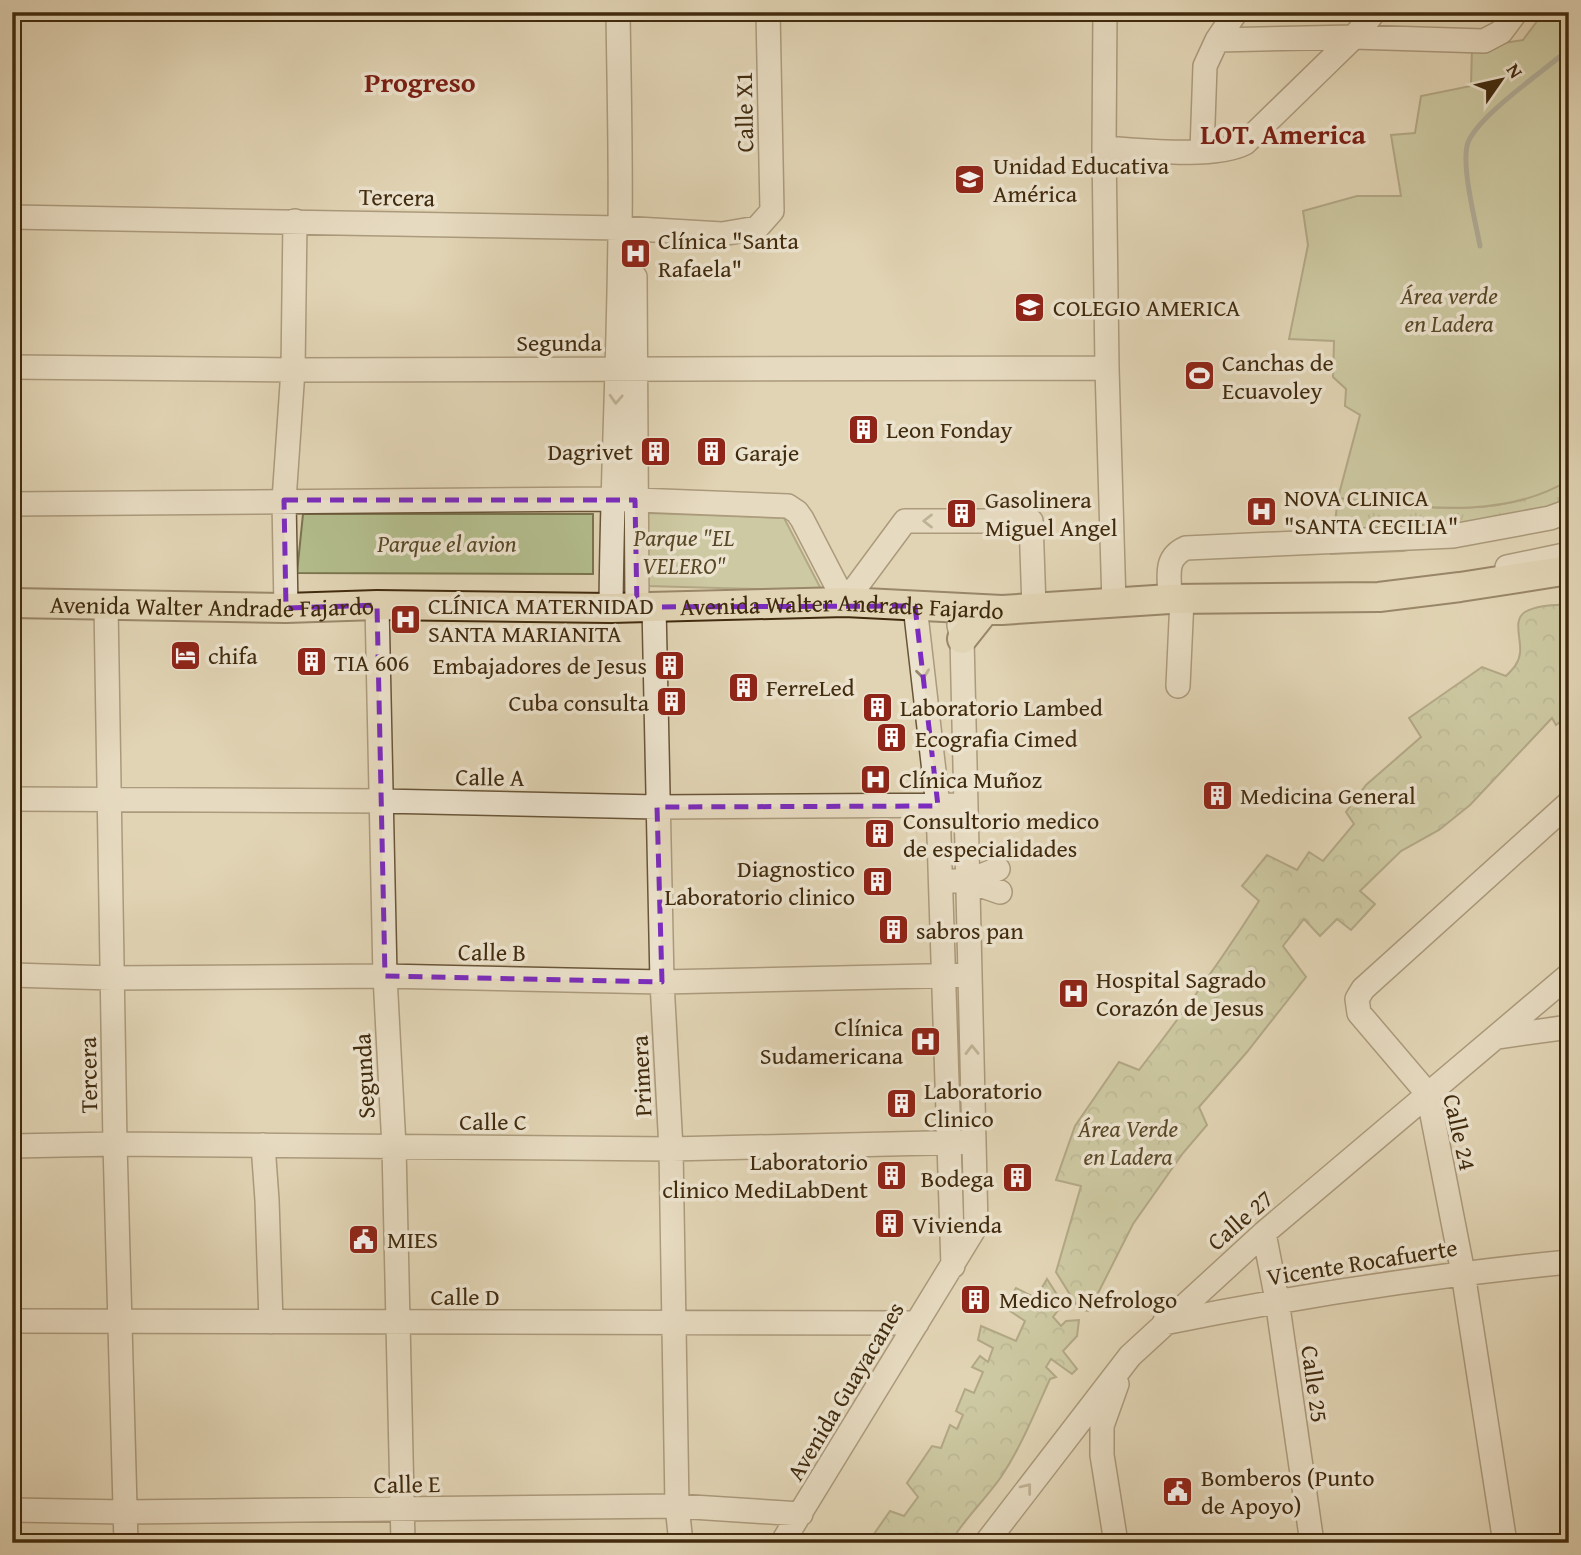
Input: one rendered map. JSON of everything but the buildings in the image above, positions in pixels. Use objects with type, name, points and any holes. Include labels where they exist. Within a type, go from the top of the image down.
[{"type":"main road","name":"Avenida Walter Andrade Fajardo","points":[[12,603],[286,608],[634,607],[845,602],[1002,610],[1176,599],[1379,597],[1569,570]]},
{"type":"main road","name":"Avenida Walter Andrade Fajardo","points":[[1471,586],[1510,596],[1569,583]]},
{"type":"main road","points":[[962,639],[985,610],[1002,610]]},
{"type":"street","points":[[618,12],[628,229]]},
{"type":"street","points":[[634,12],[626,368],[635,500],[634,607]]},
{"type":"street","name":"Calle X1","points":[[768,12],[772,211]]},
{"type":"street","points":[[1105,12],[1107,368],[1114,604]]},
{"type":"street","points":[[1202,151],[1205,66],[1217,40],[1237,12]]},
{"type":"street","points":[[1104,148],[1202,151],[1233,149],[1245,143],[1354,37],[1374,12]]},
{"type":"street","points":[[1217,40],[1354,37],[1484,41],[1501,32],[1516,12]]},
{"type":"street","name":"Tercera","points":[[12,217],[295,221],[628,229],[722,234],[757,228],[772,211]]},
{"type":"street","points":[[286,608],[284,500],[293,370],[295,221]]},
{"type":"street","name":"Segunda","points":[[12,367],[293,370],[1107,368]]},
{"type":"street","points":[[626,368],[612,499],[634,607]]},
{"type":"street","points":[[12,504],[612,499],[788,506],[802,519],[845,602],[905,521],[1031,521],[1034,608]]},
{"type":"street","points":[[1178,686],[1176,599],[1170,561],[1185,548],[1453,536],[1550,518],[1569,510]]},
{"type":"street","name":"Avenida Walter Andrade Fajardo","points":[[1471,586],[1500,568],[1569,554]]},
{"type":"street","name":"Tercera","points":[[106,605],[115,1144],[126,1543]]},
{"type":"street","name":"Segunda","points":[[377,606],[385,976],[394,1147],[403,1543]]},
{"type":"street","points":[[915,606],[938,806],[953,1266]]},
{"type":"street","name":"Primera","points":[[634,607],[657,807],[662,982],[671,1149],[677,1506],[681,1543]]},
{"type":"street","name":"Avenida Guayacanes","points":[[782,1543],[976,1226],[962,639],[955,608]]},
{"type":"street","name":"Calle A","points":[[12,799],[381,801],[657,807],[966,805]]},
{"type":"street","name":"Calle 24","points":[[1505,1543],[1463,1273],[1428,1094],[1359,1013],[1357,999],[1363,989],[1569,803]]},
{"type":"street","points":[[968,881],[998,869]]},
{"type":"street","points":[[941,881],[968,881],[1000,892]]},
{"type":"street","name":"Calle B","points":[[12,975],[112,978],[385,976],[662,982],[970,975]]},
{"type":"street","name":"Calle 27","points":[[986,1543],[1130,1356],[1264,1233],[1569,975]]},
{"type":"street","points":[[1497,1037],[1569,1027]]},
{"type":"street","name":"Calle C","points":[[12,1146],[115,1144],[671,1149],[974,1142]]},
{"type":"street","points":[[263,1145],[271,1322]]},
{"type":"street","name":"Calle 25","points":[[1264,1233],[1277,1300],[1311,1543]]},
{"type":"street","name":"Vicente Rocafuerte","points":[[1164,1323],[1277,1300],[1463,1273],[1569,1262]]},
{"type":"street","name":"Calle D","points":[[12,1321],[917,1323]]},
{"type":"street","points":[[1116,1543],[1102,1455],[1102,1426],[1111,1397],[1130,1356]]},
{"type":"street","name":"Calle E","points":[[12,1510],[125,1512],[677,1506],[801,1514]]},
{"type":"highlighted area","points":[[284,500],[635,500],[637,607],[915,606],[938,806],[657,807],[662,982],[385,976],[377,605],[286,608]]},
{"type":"green space","name":"Área verde en Ladera","points":[[1544,12],[1569,12],[1569,480],[1515,502],[1486,506],[1427,507],[1338,498],[1360,415],[1345,406],[1346,389],[1333,377],[1334,341],[1289,339],[1308,245],[1303,211],[1357,196],[1401,196],[1391,135],[1415,133],[1421,96],[1471,86],[1472,48],[1523,40]]},
{"type":"green space","points":[[1569,480],[1569,519],[1403,551],[1331,554],[1338,498],[1427,507],[1486,506],[1515,502]]},
{"type":"green space","name":"Parque \"EL VELERO\"","points":[[648,513],[784,518],[822,591],[647,586]]},
{"type":"green space","name":"Parque el avion","points":[[303,514],[593,514],[593,574],[297,573]]},
{"type":"green space","name":"Área Verde en Ladera","points":[[1569,604],[1569,715],[1556,725],[1552,718],[1470,805],[1439,830],[1401,851],[1360,891],[1375,904],[1351,930],[1337,919],[1320,936],[1304,919],[1283,946],[1306,977],[1247,1052],[1199,1107],[1207,1125],[1183,1153],[1133,1224],[1089,1311],[1079,1309],[1056,1272],[1081,1186],[1056,1180],[1075,1126],[1119,1062],[1139,1070],[1171,1029],[1259,901],[1242,886],[1267,855],[1297,870],[1309,852],[1323,861],[1354,824],[1346,812],[1366,785],[1421,737],[1409,718],[1482,667],[1506,676],[1519,657],[1518,625],[1521,616],[1535,608]]},
{"type":"green space","points":[[1047,1279],[1063,1304],[1053,1317],[1061,1326],[1066,1321],[1079,1320],[1077,1336],[1063,1351],[1077,1369],[1072,1374],[1051,1359],[1046,1367],[1056,1377],[1050,1379],[1021,1442],[1001,1477],[950,1543],[855,1543],[857,1538],[869,1541],[890,1511],[904,1516],[918,1497],[907,1483],[932,1446],[941,1448],[950,1425],[957,1429],[963,1415],[956,1411],[965,1389],[974,1393],[983,1372],[972,1367],[980,1356],[988,1362],[993,1348],[978,1340],[981,1326],[1016,1341],[1025,1321],[1004,1307],[1016,1288],[1036,1298]]},
{"type":"waterway","points":[[1480,246],[1467,176],[1466,149],[1469,140],[1500,105],[1569,49]]},
{"type":"place","name":"Unidad Educativa América","points":[[970,179]]},
{"type":"place","name":"Clínica \"Santa Rafaela\"","points":[[635,254]]},
{"type":"place","name":"COLEGIO AMERICA","points":[[1030,307]]},
{"type":"place","name":"Canchas de Ecuavoley","points":[[1199,376]]},
{"type":"place","name":"Leon Fonday","points":[[863,429]]},
{"type":"place","name":"Dagrivet","points":[[656,451]]},
{"type":"place","name":"Garaje","points":[[712,452]]},
{"type":"place","name":"NOVA CLINICA \"SANTA CECILIA\"","points":[[1261,511]]},
{"type":"place","name":"Gasolinera Miguel Angel","points":[[962,513]]},
{"type":"place","name":"CLÍNICA MATERNIDAD SANTA MARIANITA","points":[[405,619]]},
{"type":"place","name":"chifa","points":[[185,655]]},
{"type":"place","name":"TIA 606","points":[[311,662]]},
{"type":"place","name":"Embajadores de Jesus","points":[[670,665]]},
{"type":"place","name":"FerreLed","points":[[743,687]]},
{"type":"place","name":"Cuba consulta","points":[[672,702]]},
{"type":"place","name":"Laboratorio Lambed","points":[[877,707]]},
{"type":"place","name":"Ecografia Cimed","points":[[892,738]]},
{"type":"place","name":"Clínica Muñoz","points":[[876,779]]},
{"type":"place","name":"Medicina General","points":[[1217,795]]},
{"type":"place","name":"Consultorio medico de especialidades","points":[[880,834]]},
{"type":"place","name":"Diagnostico Laboratorio clinico","points":[[878,882]]},
{"type":"place","name":"sabros pan","points":[[893,930]]},
{"type":"place","name":"Hospital Sagrado Corazón de Jesus","points":[[1073,993]]},
{"type":"place","name":"Clínica Sudamericana","points":[[926,1041]]},
{"type":"place","name":"Laboratorio Clinico","points":[[901,1104]]},
{"type":"place","name":"Laboratorio clinico MediLabDent","points":[[891,1175]]},
{"type":"place","name":"Bodega","points":[[1017,1178]]},
{"type":"place","name":"Vivienda","points":[[889,1224]]},
{"type":"place","name":"MIES","points":[[364,1239]]},
{"type":"place","name":"Medico Nefrologo","points":[[976,1299]]},
{"type":"place","name":"Bomberos (Punto de Apoyo)","points":[[1178,1491]]},
{"type":"district","name":"Progreso","points":[[420,81]]},
{"type":"district","name":"LOT. America","points":[[1283,133]]}]
